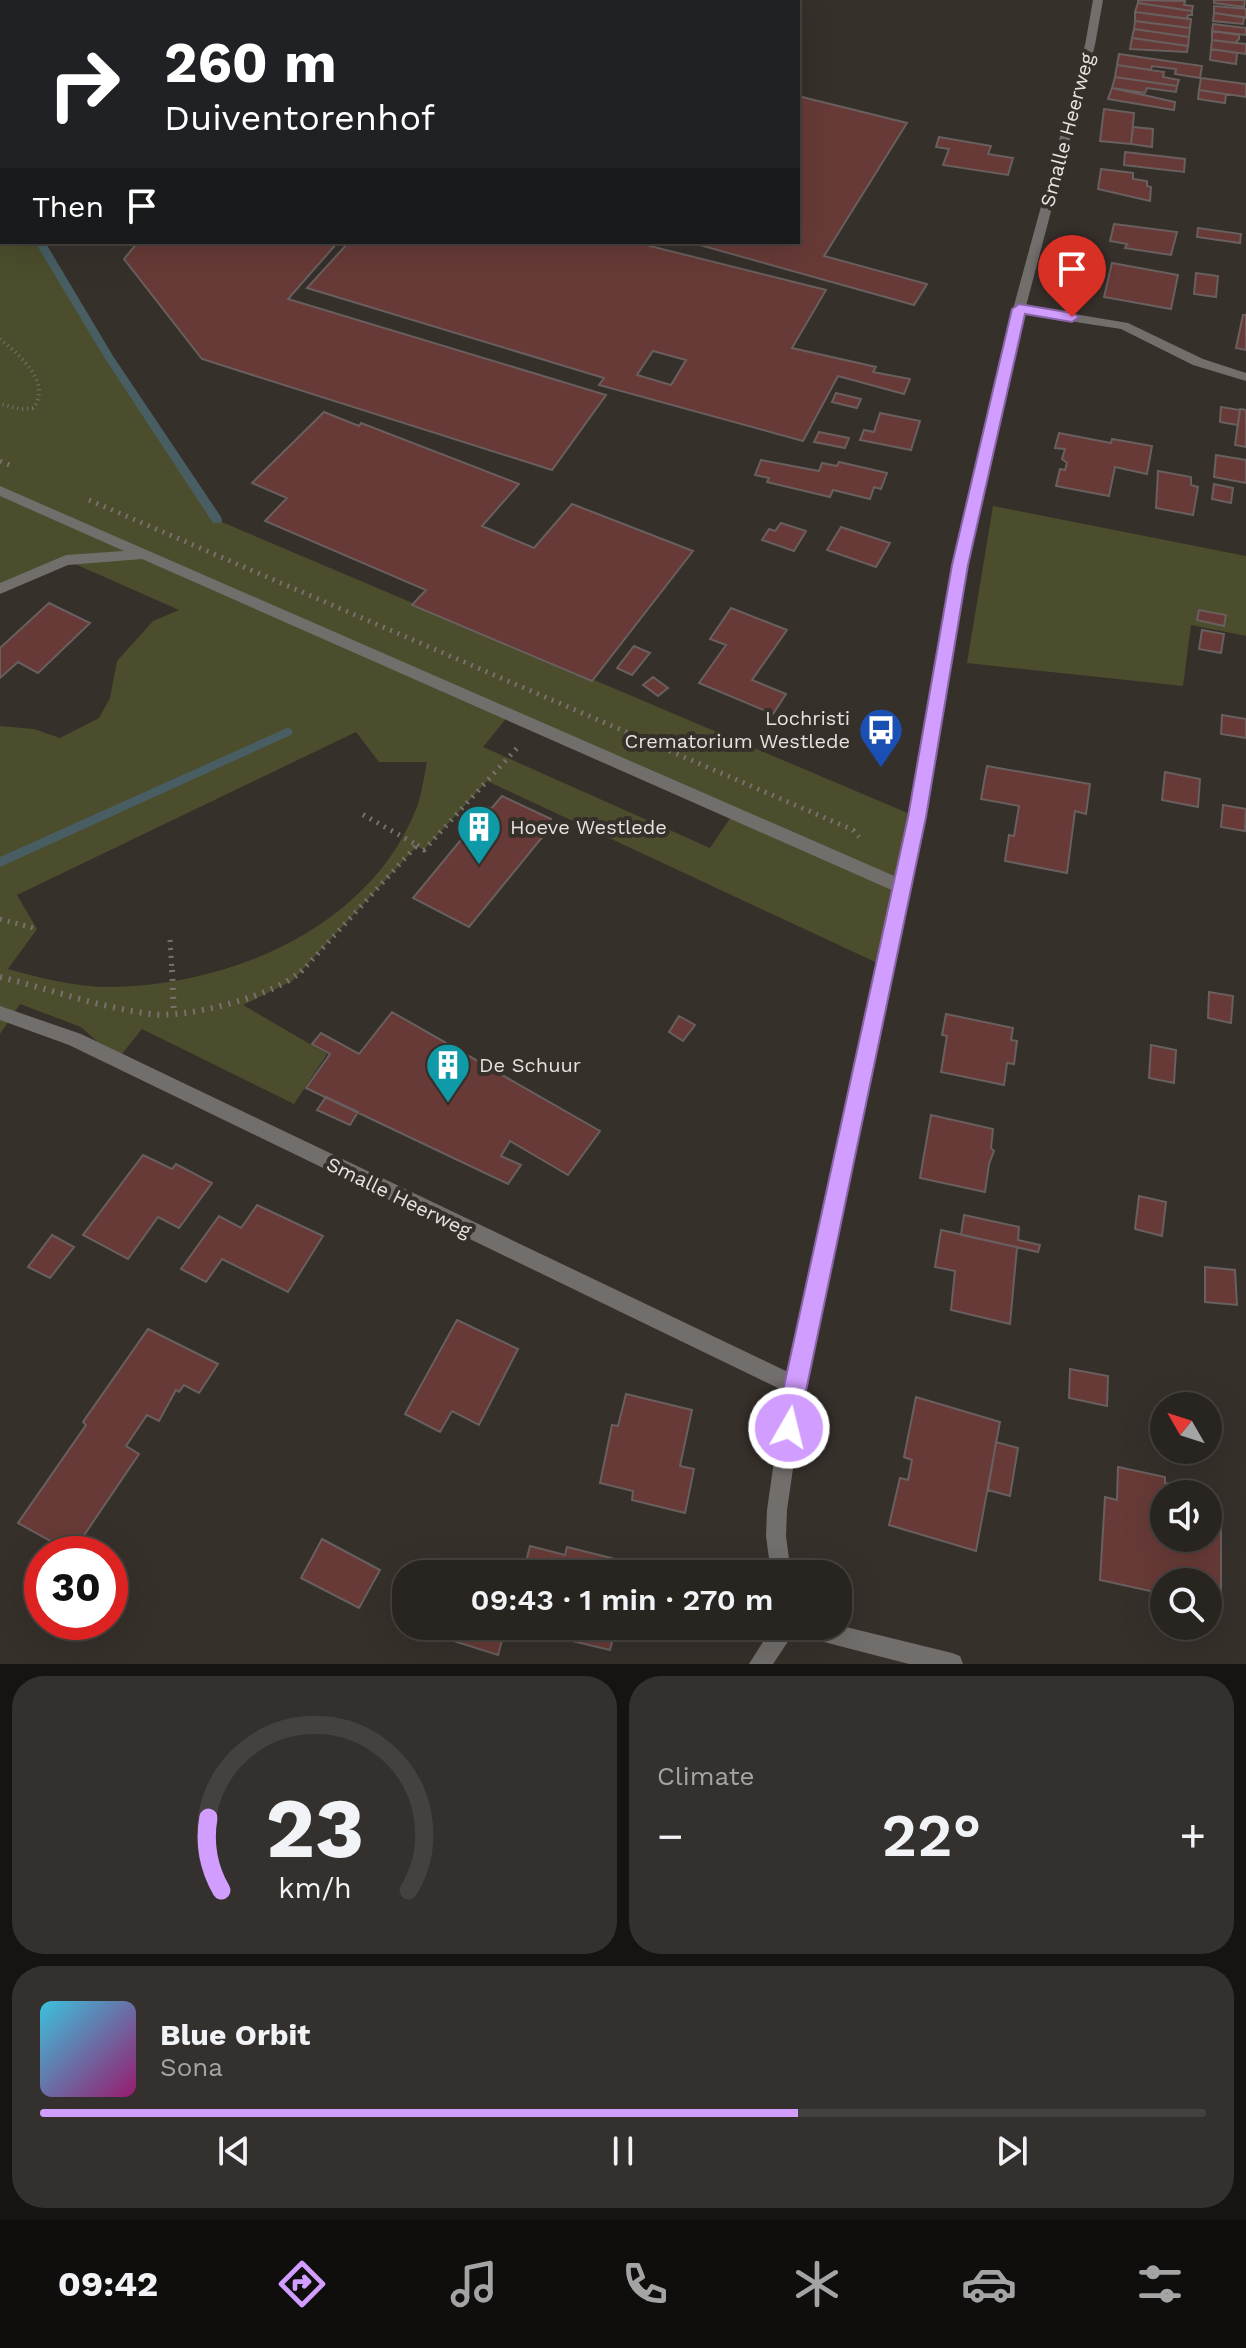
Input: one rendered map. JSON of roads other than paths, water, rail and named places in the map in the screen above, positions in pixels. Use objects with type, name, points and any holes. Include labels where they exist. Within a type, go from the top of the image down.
[{"type":"street","name":"Smalle Heerweg","points":[[779,1560],[777,1510],[795,1386],[902,887],[960,565],[1019,309],[1090,45],[1098,0]]},
{"type":"street","points":[[1019,309],[1124,326],[1198,362],[1246,377]]},
{"type":"street","points":[[0,491],[902,887]]},
{"type":"street","points":[[0,589],[66,560],[144,554]]},
{"type":"street","name":"Smalle Heerweg","points":[[0,1013],[75,1039],[795,1386]]},
{"type":"street","points":[[852,1639],[952,1664]]},
{"type":"street","points":[[760,1664],[776,1640]]},
{"type":"waterway","points":[[41,244],[109,357],[217,520]]},
{"type":"waterway","points":[[0,862],[287,732]]},
{"type":"place","name":"Lochristi Crematorium Westlede","points":[[881,769]]},
{"type":"place","name":"Hoeve Westlede","points":[[479,866]]},
{"type":"place","name":"De Schuur","points":[[448,1104]]}]
